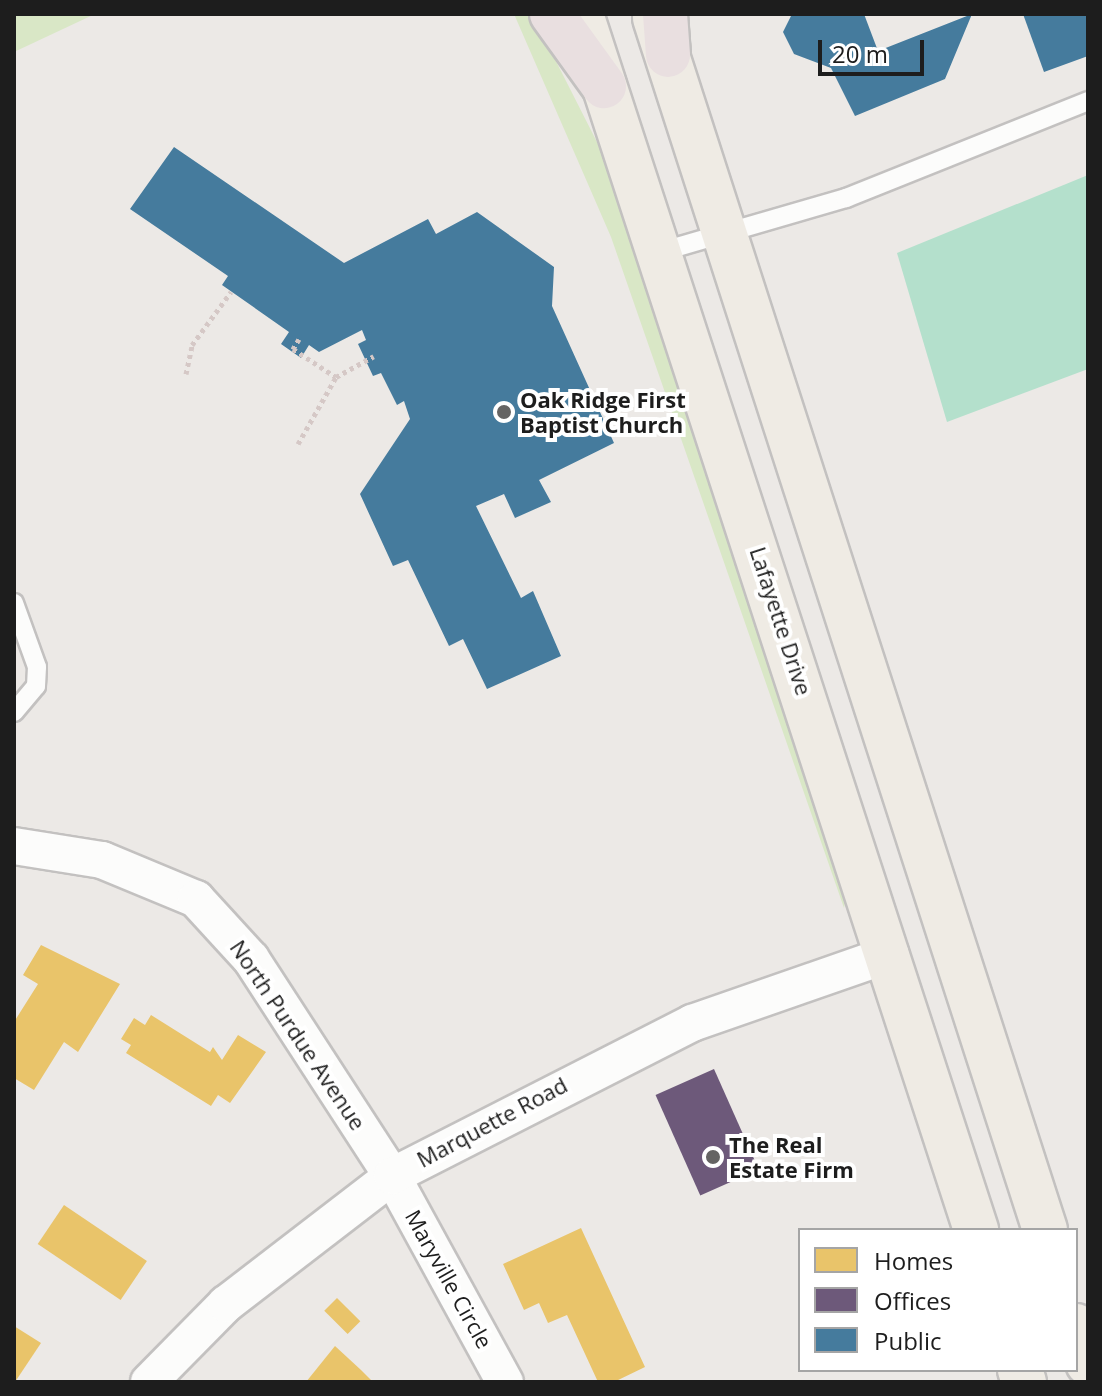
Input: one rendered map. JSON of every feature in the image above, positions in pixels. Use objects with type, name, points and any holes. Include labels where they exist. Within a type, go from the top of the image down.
[{"type":"highway","points":[[552,14],[604,86]]},
{"type":"main road","name":"Lafayette Drive","points":[[581,14],[890,954],[975,1228]]},
{"type":"main road","points":[[654,14],[667,35],[724,231],[1044,1228]]},
{"type":"main road","points":[[890,954],[948,928]]},
{"type":"main road","points":[[1078,1332],[1088,1363]]},
{"type":"street","name":"North Purdue Avenue","points":[[14,846],[102,860],[196,899],[251,959],[392,1176]]},
{"type":"street","name":"Marquette Road","points":[[149,1382],[226,1304],[392,1176],[679,1029],[890,954]]},
{"type":"street","name":"Maryville Circle","points":[[392,1176],[505,1382]]},
{"type":"lane","points":[[660,252],[846,198],[1088,101]]},
{"type":"lane","points":[[14,603],[37,667],[36,686],[14,712]]},
{"type":"path","points":[[186,374],[192,345],[231,292]]},
{"type":"path","points":[[299,339],[293,349],[336,377]]},
{"type":"path","points":[[298,444],[336,377],[374,356]]},
{"type":"green space","points":[[14,14],[95,14],[14,52]]},
{"type":"green space","points":[[514,14],[532,14],[599,146],[846,895],[844,908],[611,237]]},
{"type":"green space","points":[[1088,175],[1088,369],[947,422],[897,253]]},
{"type":"building: Homes","points":[[41,945],[120,984],[78,1052],[64,1042],[34,1090],[14,1078],[14,1022],[38,984],[23,975]]},
{"type":"building: Homes","points":[[151,1015],[210,1052],[213,1047],[222,1060],[238,1035],[266,1052],[230,1103],[218,1095],[211,1106],[126,1053],[131,1045],[121,1039],[134,1018],[145,1025]]},
{"type":"building: Homes","points":[[64,1205],[147,1261],[121,1300],[38,1244]]},
{"type":"building: Homes","points":[[581,1228],[645,1367],[614,1382],[598,1382],[567,1315],[548,1323],[539,1303],[524,1310],[503,1264]]},
{"type":"building: Homes","points":[[337,1298],[360,1321],[348,1334],[324,1311]]},
{"type":"building: Homes","points":[[14,1326],[41,1343],[15,1382],[14,1382]]},
{"type":"building: Homes","points":[[335,1346],[361,1370],[373,1382],[306,1382]]},
{"type":"building: Offices","points":[[714,1069],[759,1169],[700,1196],[656,1095]]},
{"type":"building: Public","points":[[792,14],[864,14],[878,51],[972,14],[945,79],[855,116],[831,68],[794,54],[783,32]]},
{"type":"building: Public","points":[[1023,14],[1088,14],[1088,56],[1044,72]]},
{"type":"building: Public","name":"Oak Ridge First Baptist Church","points":[[174,147],[344,263],[428,219],[436,234],[477,212],[554,267],[552,306],[614,443],[539,480],[551,502],[515,518],[504,494],[476,506],[521,598],[533,591],[561,656],[487,689],[463,639],[449,646],[408,560],[393,566],[360,494],[410,419],[404,401],[397,405],[381,373],[373,376],[358,344],[366,340],[362,330],[319,352],[309,345],[301,358],[281,344],[289,332],[222,285],[228,276],[130,209]]},
{"type":"place","name":"Oak Ridge First Baptist Church","points":[[504,412]]},
{"type":"place","name":"The Real Estate Firm","points":[[713,1157]]}]
